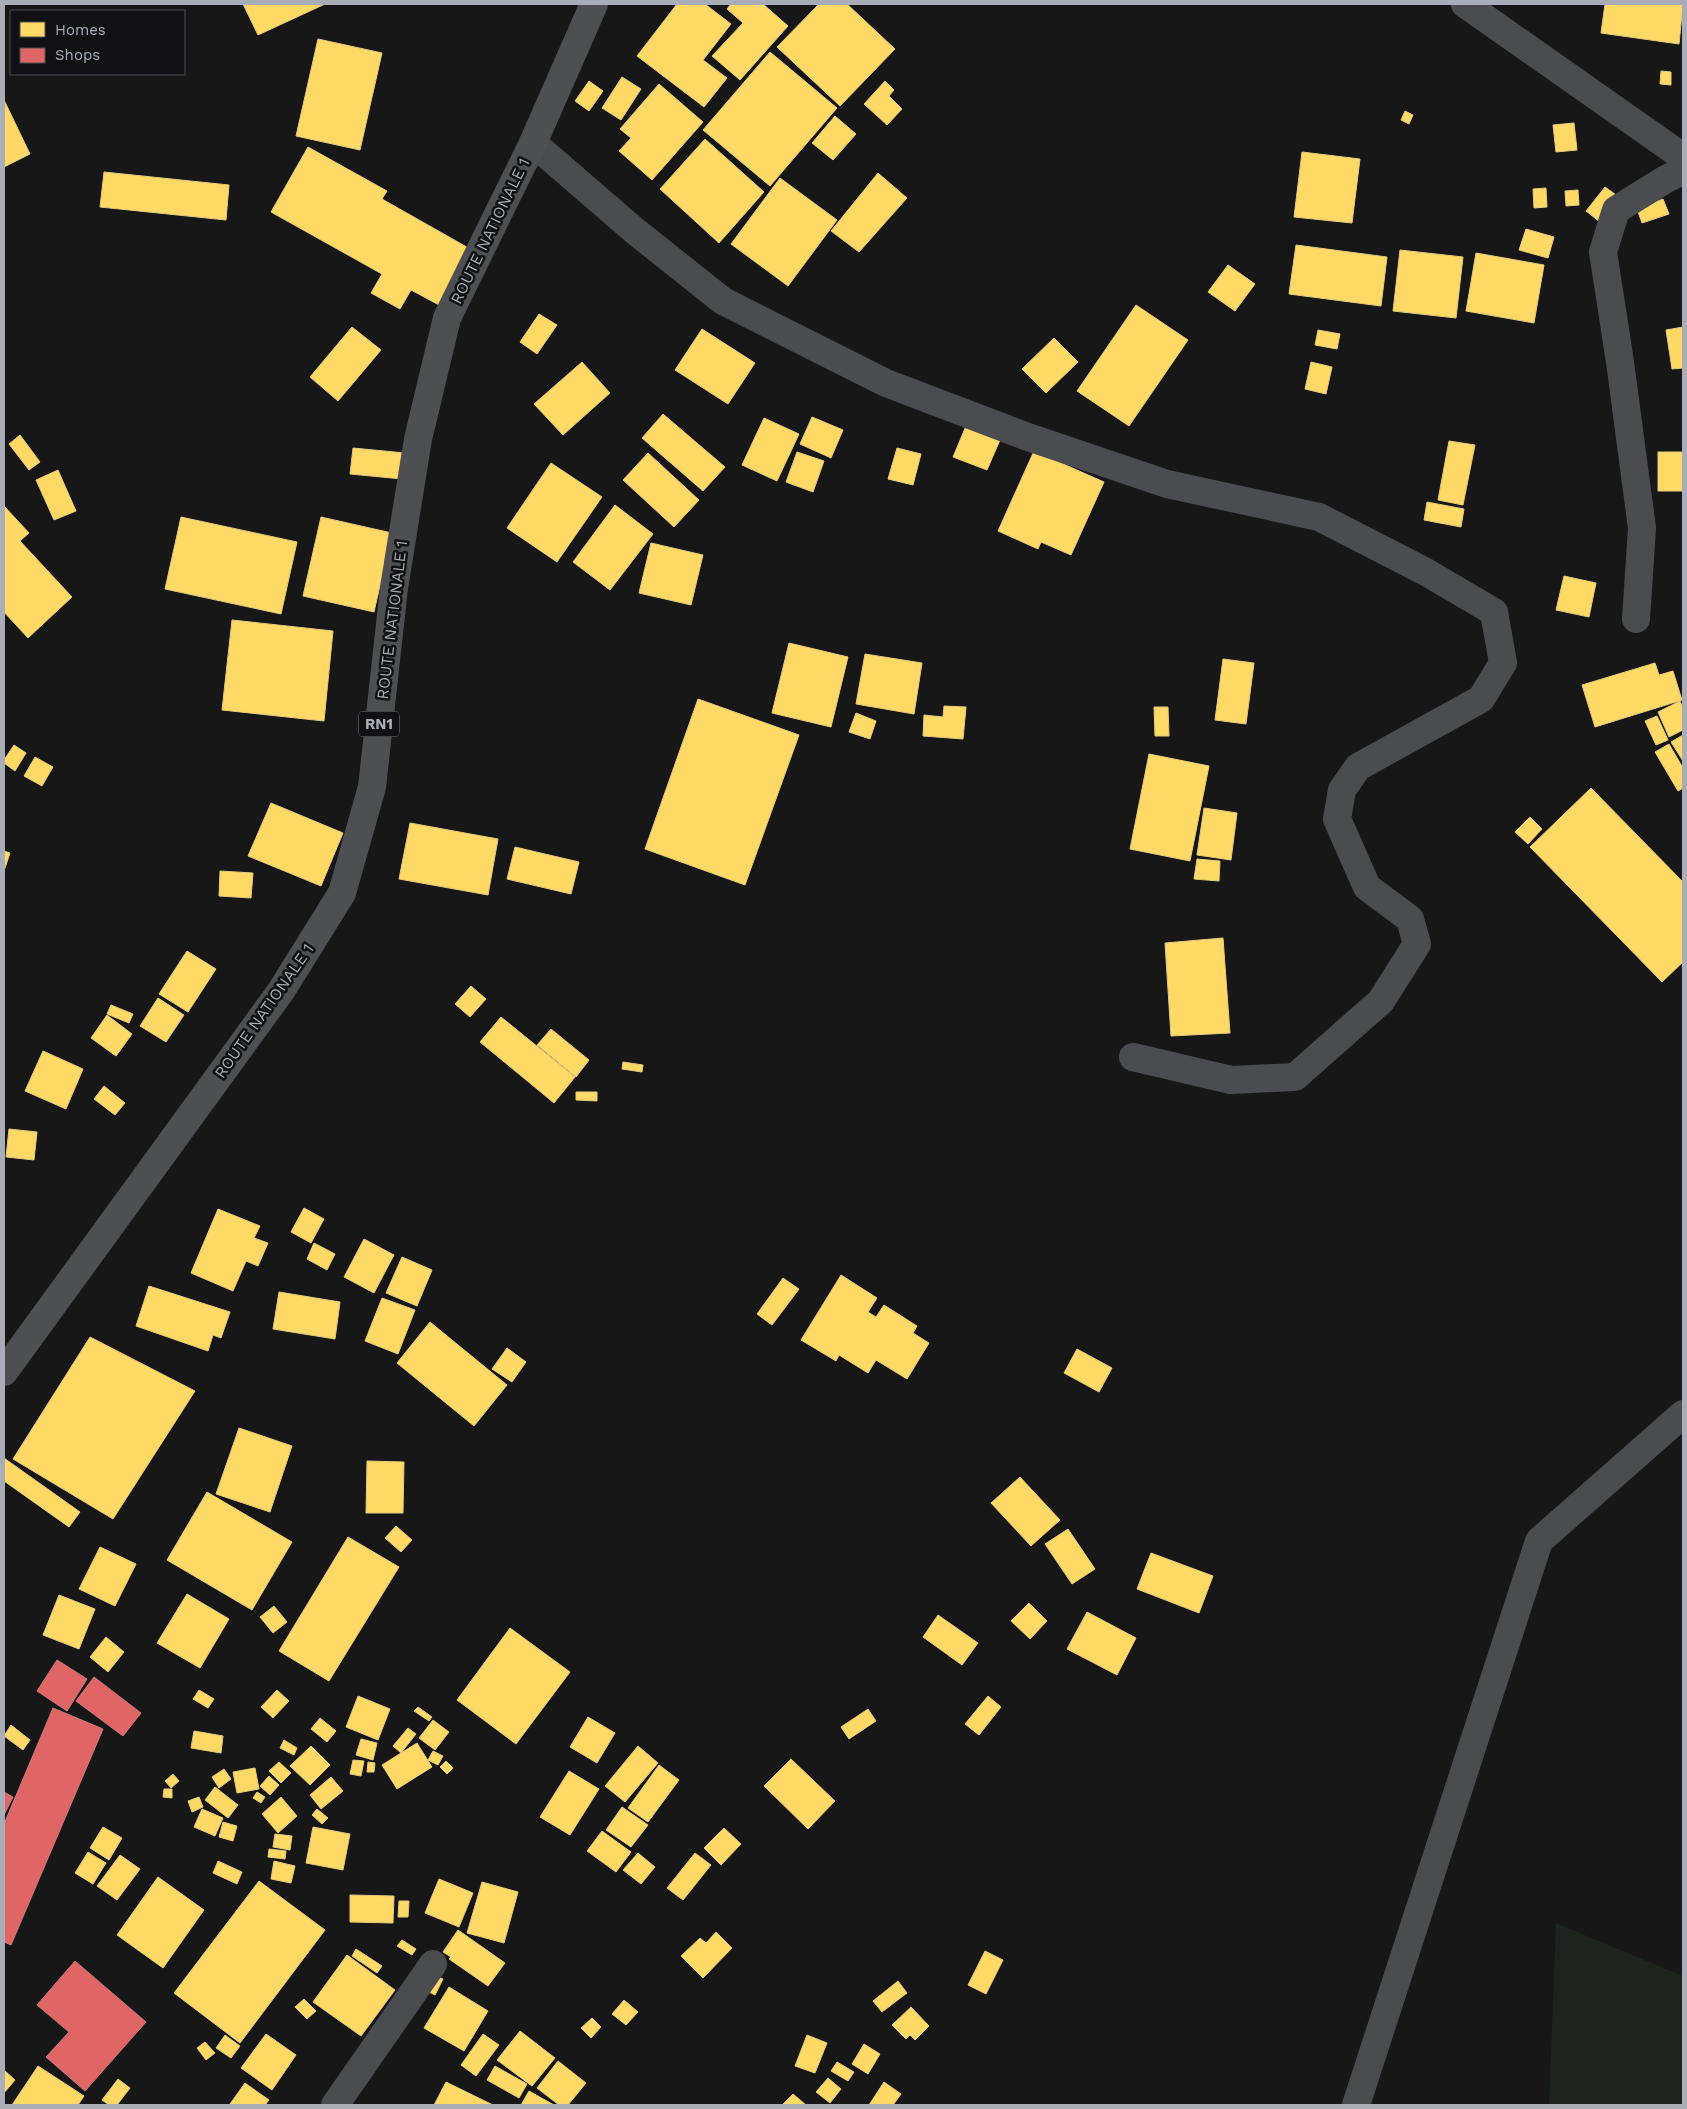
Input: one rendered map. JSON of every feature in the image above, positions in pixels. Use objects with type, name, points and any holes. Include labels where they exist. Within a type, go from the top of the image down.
[{"type":"main road","name":"ROUTE NATIONALE 1","points":[[4,1372],[282,991],[342,893],[372,787],[394,588],[418,439],[447,318],[534,143],[594,4]]},
{"type":"street","points":[[1465,4],[1683,157]]},
{"type":"street","points":[[534,143],[635,231],[723,301],[886,382],[1025,436],[1167,484],[1319,517],[1426,572],[1494,612],[1503,663],[1481,699],[1358,767],[1342,790],[1337,819],[1367,887],[1410,919],[1417,944],[1381,1002],[1295,1077],[1231,1080],[1132,1056]]},
{"type":"street","points":[[1636,619],[1642,528],[1603,252],[1616,210],[1666,178],[1683,171]]},
{"type":"street","points":[[1356,2105],[1539,1540],[1683,1414]]},
{"type":"street","points":[[335,2105],[433,1964]]},
{"type":"shaded area","points":[[1556,1923],[1683,1976],[1683,2105],[1549,2105]]},
{"type":"building: Homes","points":[[243,4],[325,4],[258,35]]},
{"type":"building: Homes","points":[[677,4],[705,4],[731,24],[703,60],[727,78],[704,107],[637,56]]},
{"type":"building: Homes","points":[[731,4],[763,4],[788,26],[740,80],[712,56],[743,23],[727,9]]},
{"type":"building: Homes","points":[[819,4],[847,4],[895,49],[840,106],[777,47]]},
{"type":"building: Homes","points":[[1605,4],[1683,4],[1679,44],[1601,33]]},
{"type":"building: Homes","points":[[318,39],[382,53],[360,150],[296,136]]},
{"type":"building: Homes","points":[[770,52],[837,108],[770,186],[703,130]]},
{"type":"building: Homes","points":[[1661,71],[1671,72],[1671,85],[1660,84]]},
{"type":"building: Homes","points":[[622,77],[641,89],[621,120],[602,108]]},
{"type":"building: Homes","points":[[589,81],[603,91],[589,111],[575,101]]},
{"type":"building: Homes","points":[[885,81],[894,90],[889,96],[902,109],[887,125],[864,104]]},
{"type":"building: Homes","points":[[659,84],[703,122],[652,180],[619,151],[631,138],[620,129]]},
{"type":"building: Homes","points":[[4,100],[30,154],[4,167]]},
{"type":"building: Homes","points":[[1405,111],[1413,115],[1409,124],[1401,120]]},
{"type":"building: Homes","points":[[835,116],[856,134],[833,160],[812,143]]},
{"type":"building: Homes","points":[[1574,123],[1577,150],[1556,152],[1553,125]]},
{"type":"building: Homes","points":[[705,139],[764,192],[719,243],[660,189]]},
{"type":"building: Homes","points":[[308,147],[387,191],[382,199],[472,250],[441,306],[411,290],[400,309],[371,293],[382,274],[271,212]]},
{"type":"building: Homes","points":[[1302,152],[1360,159],[1352,223],[1294,217]]},
{"type":"building: Homes","points":[[104,172],[229,185],[226,220],[100,207]]},
{"type":"building: Homes","points":[[878,173],[907,198],[859,252],[831,231]]},
{"type":"building: Homes","points":[[780,178],[837,220],[788,286],[731,244]]},
{"type":"building: Homes","points":[[1605,187],[1619,197],[1600,222],[1586,211]]},
{"type":"building: Homes","points":[[1546,188],[1547,207],[1534,208],[1533,189]]},
{"type":"building: Homes","points":[[1578,190],[1579,205],[1566,206],[1565,191]]},
{"type":"building: Homes","points":[[1663,199],[1669,214],[1642,223],[1637,209]]},
{"type":"building: Homes","points":[[1526,229],[1554,237],[1548,258],[1519,250]]},
{"type":"building: Homes","points":[[1296,245],[1387,257],[1381,306],[1289,294]]},
{"type":"building: Homes","points":[[1400,250],[1463,257],[1456,318],[1393,311]]},
{"type":"building: Homes","points":[[1476,253],[1544,265],[1534,323],[1466,311]]},
{"type":"building: Homes","points":[[1228,265],[1255,284],[1235,311],[1208,292]]},
{"type":"building: Homes","points":[[1136,305],[1188,340],[1129,426],[1077,391]]},
{"type":"building: Homes","points":[[539,314],[557,325],[537,354],[520,342]]},
{"type":"building: Homes","points":[[352,327],[381,350],[338,401],[310,377]]},
{"type":"building: Homes","points":[[1683,327],[1683,368],[1672,369],[1666,330]]},
{"type":"building: Homes","points":[[702,329],[755,363],[728,404],[675,370]]},
{"type":"building: Homes","points":[[1318,330],[1340,334],[1337,349],[1315,345]]},
{"type":"building: Homes","points":[[1054,338],[1078,362],[1046,393],[1022,369]]},
{"type":"building: Homes","points":[[582,362],[610,393],[563,435],[534,404]]},
{"type":"building: Homes","points":[[1311,362],[1332,367],[1326,394],[1305,389]]},
{"type":"building: Homes","points":[[663,414],[725,467],[703,491],[642,438]]},
{"type":"building: Homes","points":[[812,417],[843,430],[831,458],[800,444]]},
{"type":"building: Homes","points":[[764,418],[799,434],[777,481],[742,465]]},
{"type":"building: Homes","points":[[966,426],[1000,440],[987,470],[953,457]]},
{"type":"building: Homes","points":[[20,435],[40,462],[29,470],[9,444]]},
{"type":"building: Homes","points":[[1449,441],[1475,445],[1463,505],[1438,500]]},
{"type":"building: Homes","points":[[353,448],[405,453],[402,479],[350,474]]},
{"type":"building: Homes","points":[[897,448],[921,454],[913,485],[888,479]]},
{"type":"building: Homes","points":[[1034,451],[1104,482],[1071,555],[1041,542],[1038,549],[998,531]]},
{"type":"building: Homes","points":[[797,452],[824,461],[813,492],[786,482]]},
{"type":"building: Homes","points":[[1658,452],[1683,452],[1683,491],[1658,491]]},
{"type":"building: Homes","points":[[648,453],[699,500],[674,527],[623,480]]},
{"type":"building: Homes","points":[[551,463],[602,497],[557,562],[507,528]]},
{"type":"building: Homes","points":[[58,470],[76,511],[54,520],[36,480]]},
{"type":"building: Homes","points":[[1427,502],[1464,509],[1461,527],[1424,520]]},
{"type":"building: Homes","points":[[615,505],[653,534],[610,590],[573,562]]},
{"type":"building: Homes","points":[[4,506],[29,533],[20,541],[72,597],[28,638],[4,612]]},
{"type":"building: Homes","points":[[181,517],[297,542],[281,614],[165,589]]},
{"type":"building: Homes","points":[[321,517],[392,533],[374,612],[303,596]]},
{"type":"building: Homes","points":[[651,543],[703,555],[691,605],[639,593]]},
{"type":"building: Homes","points":[[1564,576],[1596,583],[1589,617],[1556,610]]},
{"type":"building: Homes","points":[[232,620],[333,631],[324,721],[222,710]]},
{"type":"building: Homes","points":[[789,643],[848,657],[831,727],[772,713]]},
{"type":"building: Homes","points":[[865,654],[922,663],[914,714],[856,704]]},
{"type":"building: Homes","points":[[1223,659],[1254,663],[1246,724],[1215,720]]},
{"type":"building: Homes","points":[[1655,663],[1659,675],[1673,671],[1682,700],[1595,727],[1582,685]]},
{"type":"building: Homes","points":[[698,699],[799,735],[745,885],[645,849]]},
{"type":"building: Homes","points":[[1680,701],[1683,708],[1683,730],[1669,737],[1658,712]]},
{"type":"building: Homes","points":[[944,706],[966,707],[963,739],[923,736],[924,715],[943,717]]},
{"type":"building: Homes","points":[[1154,707],[1168,707],[1169,736],[1155,736]]},
{"type":"building: Homes","points":[[856,713],[876,721],[870,739],[849,732]]},
{"type":"building: Homes","points":[[1657,716],[1668,740],[1656,745],[1645,721]]},
{"type":"building: Homes","points":[[1683,735],[1683,761],[1671,742]]},
{"type":"building: Homes","points":[[1669,744],[1683,768],[1683,788],[1678,791],[1655,752]]},
{"type":"building: Homes","points":[[14,745],[26,753],[15,771],[4,763]]},
{"type":"building: Homes","points":[[1149,754],[1209,766],[1190,861],[1130,849]]},
{"type":"building: Homes","points":[[35,757],[53,767],[42,786],[24,776]]},
{"type":"building: Homes","points":[[1591,788],[1683,882],[1683,962],[1662,982],[1530,847]]},
{"type":"building: Homes","points":[[271,803],[343,833],[321,886],[248,856]]},
{"type":"building: Homes","points":[[1204,808],[1237,813],[1231,860],[1197,855]]},
{"type":"building: Homes","points":[[1530,817],[1542,829],[1528,844],[1515,832]]},
{"type":"building: Homes","points":[[410,823],[498,839],[488,895],[399,879]]},
{"type":"building: Homes","points":[[515,847],[579,862],[571,894],[507,879]]},
{"type":"building: Homes","points":[[4,851],[10,853],[4,871]]},
{"type":"building: Homes","points":[[1197,859],[1220,861],[1219,881],[1194,879]]},
{"type":"building: Homes","points":[[220,871],[253,873],[251,898],[219,896]]},
{"type":"building: Homes","points":[[1223,938],[1230,1033],[1171,1036],[1165,943]]},
{"type":"building: Homes","points":[[187,951],[216,969],[188,1012],[159,994]]},
{"type":"building: Homes","points":[[471,986],[486,999],[470,1017],[455,1004]]},
{"type":"building: Homes","points":[[158,998],[184,1015],[166,1042],[140,1026]]},
{"type":"building: Homes","points":[[111,1005],[133,1014],[129,1023],[107,1014]]},
{"type":"building: Homes","points":[[107,1015],[132,1034],[116,1056],[91,1038]]},
{"type":"building: Homes","points":[[501,1017],[575,1077],[554,1103],[480,1042]]},
{"type":"building: Homes","points":[[551,1029],[589,1060],[576,1077],[537,1045]]},
{"type":"building: Homes","points":[[43,1051],[83,1069],[66,1109],[25,1091]]},
{"type":"building: Homes","points":[[623,1062],[643,1065],[642,1072],[622,1069]]},
{"type":"building: Homes","points":[[104,1086],[125,1103],[115,1115],[94,1099]]},
{"type":"building: Homes","points":[[576,1092],[597,1092],[597,1101],[576,1100]]},
{"type":"building: Homes","points":[[9,1129],[37,1132],[34,1160],[6,1157]]},
{"type":"building: Homes","points":[[304,1208],[324,1219],[311,1243],[291,1232]]},
{"type":"building: Homes","points":[[218,1209],[260,1226],[254,1238],[268,1243],[258,1266],[246,1261],[233,1291],[191,1273]]},
{"type":"building: Homes","points":[[364,1239],[394,1255],[374,1293],[344,1277]]},
{"type":"building: Homes","points":[[314,1243],[335,1254],[327,1270],[307,1259]]},
{"type":"building: Homes","points":[[402,1257],[432,1270],[417,1306],[386,1293]]},
{"type":"building: Homes","points":[[841,1275],[877,1298],[868,1312],[876,1317],[884,1305],[917,1326],[913,1333],[929,1343],[907,1379],[876,1360],[868,1373],[839,1355],[836,1361],[801,1340]]},
{"type":"building: Homes","points":[[783,1278],[799,1289],[772,1325],[757,1314]]},
{"type":"building: Homes","points":[[149,1286],[230,1312],[221,1338],[213,1335],[208,1351],[136,1326]]},
{"type":"building: Homes","points":[[279,1292],[340,1302],[335,1339],[273,1329]]},
{"type":"building: Homes","points":[[382,1298],[415,1310],[398,1354],[365,1341]]},
{"type":"building: Homes","points":[[430,1322],[507,1385],[474,1426],[397,1363]]},
{"type":"building: Homes","points":[[90,1337],[195,1391],[113,1519],[13,1459]]},
{"type":"building: Homes","points":[[507,1348],[526,1362],[512,1382],[492,1369]]},
{"type":"building: Homes","points":[[1077,1349],[1112,1368],[1099,1392],[1064,1373]]},
{"type":"building: Homes","points":[[239,1428],[292,1446],[270,1512],[216,1494]]},
{"type":"building: Homes","points":[[4,1458],[80,1512],[69,1527],[4,1481]]},
{"type":"building: Homes","points":[[367,1461],[404,1462],[403,1513],[366,1513]]},
{"type":"building: Homes","points":[[1020,1477],[1060,1520],[1031,1546],[991,1503]]},
{"type":"building: Homes","points":[[207,1492],[292,1542],[252,1610],[167,1560]]},
{"type":"building: Homes","points":[[396,1526],[412,1540],[401,1552],[385,1538]]},
{"type":"building: Homes","points":[[1068,1529],[1095,1569],[1072,1584],[1045,1544]]},
{"type":"building: Homes","points":[[348,1537],[399,1567],[329,1681],[279,1651]]},
{"type":"building: Homes","points":[[100,1547],[136,1564],[115,1606],[79,1589]]},
{"type":"building: Homes","points":[[1151,1553],[1213,1576],[1199,1613],[1137,1589]]},
{"type":"building: Homes","points":[[187,1594],[229,1619],[200,1668],[157,1643]]},
{"type":"building: Homes","points":[[59,1595],[95,1609],[79,1649],[43,1635]]},
{"type":"building: Homes","points":[[1029,1603],[1047,1621],[1030,1639],[1011,1621]]},
{"type":"building: Homes","points":[[274,1606],[287,1622],[273,1633],[260,1617]]},
{"type":"building: Homes","points":[[1087,1612],[1136,1638],[1117,1675],[1067,1649]]},
{"type":"building: Homes","points":[[938,1615],[978,1643],[962,1665],[923,1637]]},
{"type":"building: Homes","points":[[510,1628],[570,1672],[516,1744],[457,1700]]},
{"type":"building: Homes","points":[[106,1637],[124,1652],[108,1672],[90,1657]]},
{"type":"building: Homes","points":[[199,1690],[214,1699],[208,1708],[193,1699]]},
{"type":"building: Homes","points":[[277,1690],[289,1701],[273,1718],[261,1707]]},
{"type":"building: Homes","points":[[358,1696],[390,1709],[378,1740],[346,1727]]},
{"type":"building: Homes","points":[[988,1696],[1001,1707],[979,1735],[965,1724]]},
{"type":"building: Homes","points":[[418,1707],[432,1717],[429,1721],[414,1711]]},
{"type":"building: Homes","points":[[868,1709],[876,1721],[849,1739],[841,1727]]},
{"type":"building: Homes","points":[[588,1717],[615,1733],[597,1763],[570,1747]]},
{"type":"building: Homes","points":[[320,1718],[336,1731],[327,1742],[311,1729]]},
{"type":"building: Homes","points":[[433,1720],[449,1732],[435,1750],[419,1738]]},
{"type":"building: Homes","points":[[11,1725],[30,1740],[23,1750],[4,1736]]},
{"type":"building: Homes","points":[[408,1728],[416,1734],[401,1753],[393,1746]]},
{"type":"building: Homes","points":[[194,1731],[223,1736],[221,1753],[191,1748]]},
{"type":"building: Homes","points":[[361,1739],[377,1743],[373,1760],[356,1755]]},
{"type":"building: Homes","points":[[284,1740],[297,1748],[294,1755],[280,1748]]},
{"type":"building: Homes","points":[[417,1743],[432,1767],[397,1789],[382,1765]]},
{"type":"building: Homes","points":[[311,1746],[330,1765],[310,1785],[290,1766]]},
{"type":"building: Homes","points":[[638,1746],[658,1763],[625,1802],[605,1786]]},
{"type":"building: Homes","points":[[433,1751],[443,1756],[438,1765],[428,1760]]},
{"type":"building: Homes","points":[[791,1759],[835,1801],[808,1829],[764,1786]]},
{"type":"building: Homes","points":[[353,1760],[364,1761],[361,1776],[350,1774]]},
{"type":"building: Homes","points":[[446,1761],[453,1768],[447,1774],[440,1767]]},
{"type":"building: Homes","points":[[279,1762],[291,1773],[281,1783],[269,1771]]},
{"type":"building: Homes","points":[[368,1762],[375,1763],[374,1772],[367,1772]]},
{"type":"building: Homes","points":[[659,1765],[679,1780],[648,1822],[628,1808]]},
{"type":"building: Homes","points":[[255,1768],[259,1789],[237,1793],[233,1772]]},
{"type":"building: Homes","points":[[224,1769],[231,1779],[219,1788],[212,1777]]},
{"type":"building: Homes","points":[[569,1771],[599,1789],[570,1835],[540,1817]]},
{"type":"building: Homes","points":[[173,1774],[179,1781],[171,1788],[165,1781]]},
{"type":"building: Homes","points":[[269,1776],[279,1785],[270,1795],[260,1786]]},
{"type":"building: Homes","points":[[331,1777],[343,1791],[321,1809],[310,1795]]},
{"type":"building: Homes","points":[[215,1787],[238,1805],[228,1818],[205,1800]]},
{"type":"building: Homes","points":[[164,1789],[172,1789],[172,1798],[163,1797]]},
{"type":"building: Homes","points":[[257,1792],[265,1797],[261,1803],[253,1798]]},
{"type":"building: Homes","points":[[199,1797],[203,1807],[192,1812],[188,1801]]},
{"type":"building: Homes","points":[[281,1797],[297,1816],[278,1833],[262,1814]]},
{"type":"building: Homes","points":[[622,1807],[648,1825],[631,1847],[606,1830]]},
{"type":"building: Homes","points":[[202,1809],[223,1818],[215,1836],[194,1827]]},
{"type":"building: Homes","points":[[317,1809],[328,1818],[322,1824],[312,1815]]},
{"type":"building: Homes","points":[[223,1822],[237,1826],[233,1841],[219,1837]]},
{"type":"building: Homes","points":[[103,1827],[122,1838],[109,1860],[90,1848]]},
{"type":"building: Homes","points":[[313,1827],[350,1834],[343,1870],[306,1863]]},
{"type":"building: Homes","points":[[724,1828],[741,1844],[721,1865],[704,1848]]},
{"type":"building: Homes","points":[[602,1831],[631,1852],[616,1872],[587,1851]]},
{"type":"building: Homes","points":[[275,1834],[292,1836],[290,1850],[273,1847]]},
{"type":"building: Homes","points":[[269,1849],[286,1851],[285,1859],[268,1857]]},
{"type":"building: Homes","points":[[88,1852],[106,1863],[93,1884],[75,1873]]},
{"type":"building: Homes","points":[[638,1853],[655,1867],[641,1884],[623,1870]]},
{"type":"building: Homes","points":[[695,1853],[711,1865],[683,1900],[667,1888]]},
{"type":"building: Homes","points":[[120,1855],[140,1869],[117,1900],[97,1886]]},
{"type":"building: Homes","points":[[218,1861],[242,1872],[237,1884],[213,1873]]},
{"type":"building: Homes","points":[[274,1861],[295,1866],[291,1883],[271,1879]]},
{"type":"building: Homes","points":[[158,1877],[204,1910],[163,1968],[117,1935]]},
{"type":"building: Homes","points":[[439,1879],[473,1893],[459,1927],[425,1913]]},
{"type":"building: Homes","points":[[259,1881],[325,1930],[240,2043],[174,1993]]},
{"type":"building: Homes","points":[[482,1882],[518,1892],[504,1943],[467,1933]]},
{"type":"building: Homes","points":[[350,1895],[394,1896],[393,1923],[350,1922]]},
{"type":"building: Homes","points":[[399,1901],[409,1901],[408,1917],[398,1917]]},
{"type":"building: Homes","points":[[458,1930],[505,1963],[488,1986],[449,1959],[451,1957],[443,1952]]},
{"type":"building: Homes","points":[[716,1932],[732,1948],[703,1978],[681,1956],[700,1938],[706,1943]]},
{"type":"building: Homes","points":[[402,1940],[416,1949],[412,1955],[397,1946]]},
{"type":"building: Homes","points":[[356,1949],[382,1966],[377,1973],[352,1956]]},
{"type":"building: Homes","points":[[985,1951],[1003,1960],[986,1994],[968,1985]]},
{"type":"building: Homes","points":[[347,1955],[395,1990],[361,2036],[313,2002]]},
{"type":"building: Homes","points":[[436,1976],[443,1979],[435,1995],[429,1992]]},
{"type":"building: Homes","points":[[898,1981],[907,1993],[882,2012],[873,2001]]},
{"type":"building: Homes","points":[[449,1987],[488,2011],[464,2051],[424,2028]]},
{"type":"building: Homes","points":[[304,1999],[316,2011],[307,2019],[295,2007]]},
{"type":"building: Homes","points":[[624,2000],[638,2012],[626,2025],[612,2014]]},
{"type":"building: Homes","points":[[911,2007],[929,2026],[915,2040],[910,2035],[906,2039],[892,2025]]},
{"type":"building: Homes","points":[[592,2018],[601,2027],[591,2038],[581,2028]]},
{"type":"building: Homes","points":[[520,2031],[555,2058],[532,2086],[497,2060]]},
{"type":"building: Homes","points":[[266,2034],[296,2055],[272,2090],[241,2068]]},
{"type":"building: Homes","points":[[483,2034],[499,2045],[476,2076],[461,2065]]},
{"type":"building: Homes","points":[[225,2035],[240,2046],[231,2058],[216,2048]]},
{"type":"building: Homes","points":[[807,2035],[827,2043],[815,2073],[795,2066]]},
{"type":"building: Homes","points":[[205,2042],[215,2053],[206,2060],[197,2048]]},
{"type":"building: Homes","points":[[864,2044],[880,2054],[868,2074],[852,2064]]},
{"type":"building: Homes","points":[[558,2061],[586,2083],[568,2105],[559,2105],[537,2088]]},
{"type":"building: Homes","points":[[837,2062],[854,2072],[848,2081],[831,2071]]},
{"type":"building: Homes","points":[[38,2066],[84,2096],[78,2105],[12,2105]]},
{"type":"building: Homes","points":[[495,2066],[527,2084],[519,2098],[487,2080]]},
{"type":"building: Homes","points":[[4,2070],[15,2080],[4,2093]]},
{"type":"building: Homes","points":[[828,2078],[841,2089],[830,2103],[816,2092]]},
{"type":"building: Homes","points":[[118,2079],[130,2088],[117,2105],[109,2105],[102,2100]]},
{"type":"building: Homes","points":[[446,2082],[493,2105],[434,2105]]},
{"type":"building: Homes","points":[[884,2082],[901,2094],[893,2105],[869,2105]]},
{"type":"building: Homes","points":[[245,2083],[269,2100],[265,2105],[230,2104]]},
{"type":"building: Homes","points":[[529,2091],[554,2105],[521,2105]]},
{"type":"building: Homes","points":[[793,2094],[806,2105],[782,2105]]},
{"type":"building: Shops","points":[[57,1660],[87,1679],[67,1711],[37,1691]]},
{"type":"building: Shops","points":[[94,1677],[141,1713],[123,1736],[76,1701]]},
{"type":"building: Shops","points":[[53,1708],[103,1729],[11,1945],[4,1942],[4,1824]]},
{"type":"building: Shops","points":[[4,1792],[13,1797],[4,1815]]},
{"type":"building: Shops","points":[[75,1961],[146,2022],[85,2091],[46,2057],[69,2032],[37,2005]]}]
